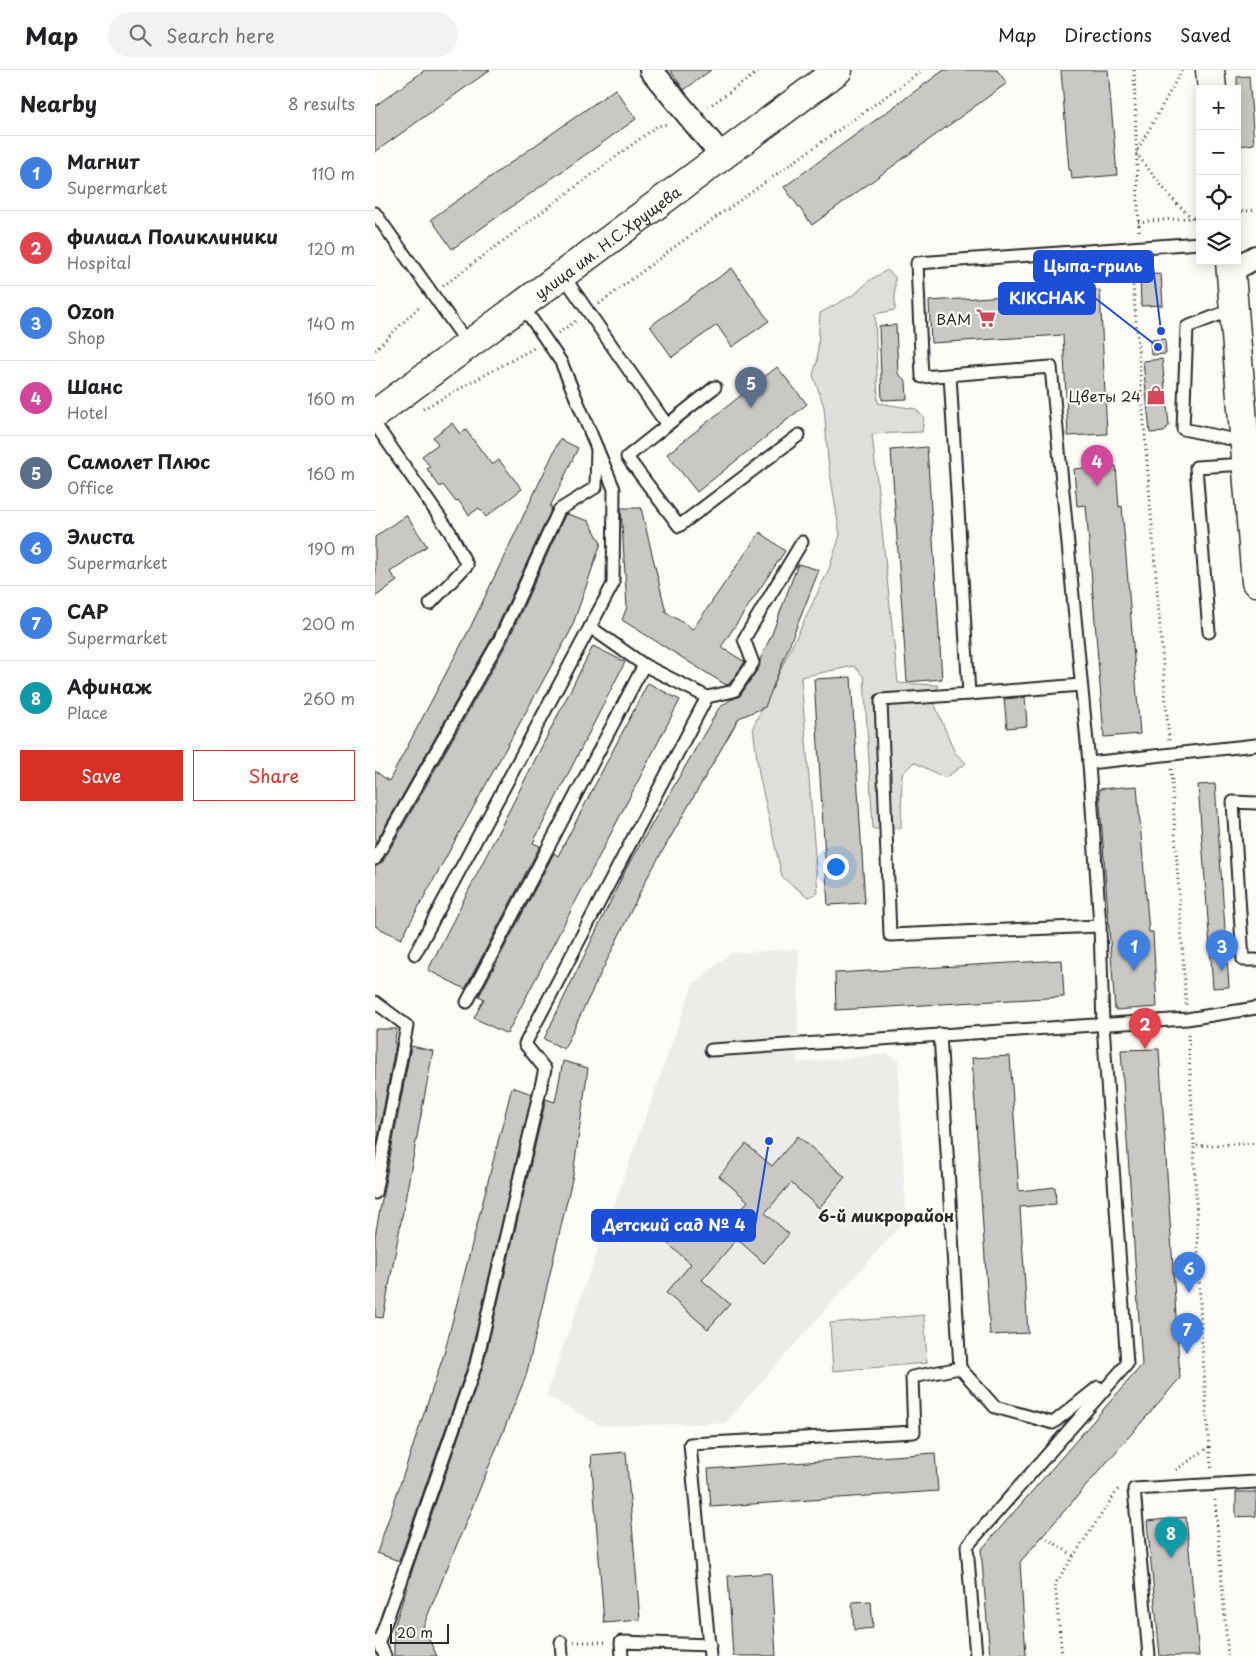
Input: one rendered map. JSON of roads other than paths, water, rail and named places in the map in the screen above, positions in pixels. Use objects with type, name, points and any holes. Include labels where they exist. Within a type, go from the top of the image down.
[{"type":"main road","name":"улица им. Н.С.Хрущева","points":[[375,414],[838,70]]},
{"type":"main road","points":[[1210,70],[1212,85]]},
{"type":"main road","points":[[1231,266],[1256,582]]},
{"type":"street","points":[[651,70],[722,156]]},
{"type":"street","points":[[1231,266],[1256,257]]},
{"type":"lane","points":[[375,213],[468,344]]},
{"type":"lane","points":[[976,1656],[967,1546],[1127,1364],[1103,1025],[1101,926],[1089,763],[1051,367],[922,377],[917,263],[1196,243]]},
{"type":"lane","points":[[562,274],[667,425]]},
{"type":"lane","points":[[415,954],[613,584],[614,489],[561,362],[522,305]]},
{"type":"lane","points":[[1234,309],[1187,327],[1183,428],[1246,453]]},
{"type":"lane","points":[[950,375],[969,694]]},
{"type":"lane","points":[[715,387],[627,457],[679,526],[799,435]]},
{"type":"lane","points":[[375,424],[450,532],[467,565],[430,604]]},
{"type":"lane","points":[[375,859],[500,639],[559,510],[596,487],[597,448]]},
{"type":"lane","points":[[1209,632],[1196,467],[1246,453]]},
{"type":"lane","points":[[590,627],[644,665],[707,697],[734,692],[753,663],[744,639],[802,542]]},
{"type":"lane","points":[[467,1002],[644,665]]},
{"type":"lane","points":[[1081,685],[881,700],[890,935],[1101,926]]},
{"type":"lane","points":[[385,1656],[377,1641],[476,1364],[545,1069],[525,1044],[707,697]]},
{"type":"lane","points":[[1089,763],[1256,745]]},
{"type":"lane","points":[[1256,803],[1233,802],[1243,960],[1256,960]]},
{"type":"lane","points":[[375,1002],[407,1026],[375,1193]]},
{"type":"lane","points":[[711,1050],[940,1034],[1187,1020],[1256,1008]]},
{"type":"lane","points":[[940,1034],[960,1368],[995,1407],[1053,1423],[1127,1364]]},
{"type":"lane","points":[[623,1656],[621,1642],[710,1650],[690,1444],[914,1432],[912,1377],[960,1368]]},
{"type":"lane","points":[[1149,1656],[1134,1489],[1256,1482]]},
{"type":"lane","points":[[561,1642],[562,1656]]},
{"type":"place","name":"ВАМ","points":[[986,318]]},
{"type":"place","name":"Цыпа-гриль","points":[[1161,331]]},
{"type":"place","name":"KIKCHAK","points":[[1158,347]]},
{"type":"place","name":"Цветы 24","points":[[1156,395]]},
{"type":"place","name":"Самолет Плюс","points":[[751,408]]},
{"type":"place","name":"Шанс","points":[[1097,486]]},
{"type":"place","name":"Магнит","points":[[1134,971]]},
{"type":"place","name":"Ozon","points":[[1222,971]]},
{"type":"place","name":"филиал Поликлиники","points":[[1145,1049]]},
{"type":"place","name":"Детский сад № 4","points":[[769,1141]]},
{"type":"place","name":"Элиста","points":[[1189,1293]]},
{"type":"place","name":"САР","points":[[1187,1354]]},
{"type":"place","name":"Афинаж","points":[[1171,1558]]},
{"type":"district","name":"6-й микрорайон","points":[[886,1215]]}]
